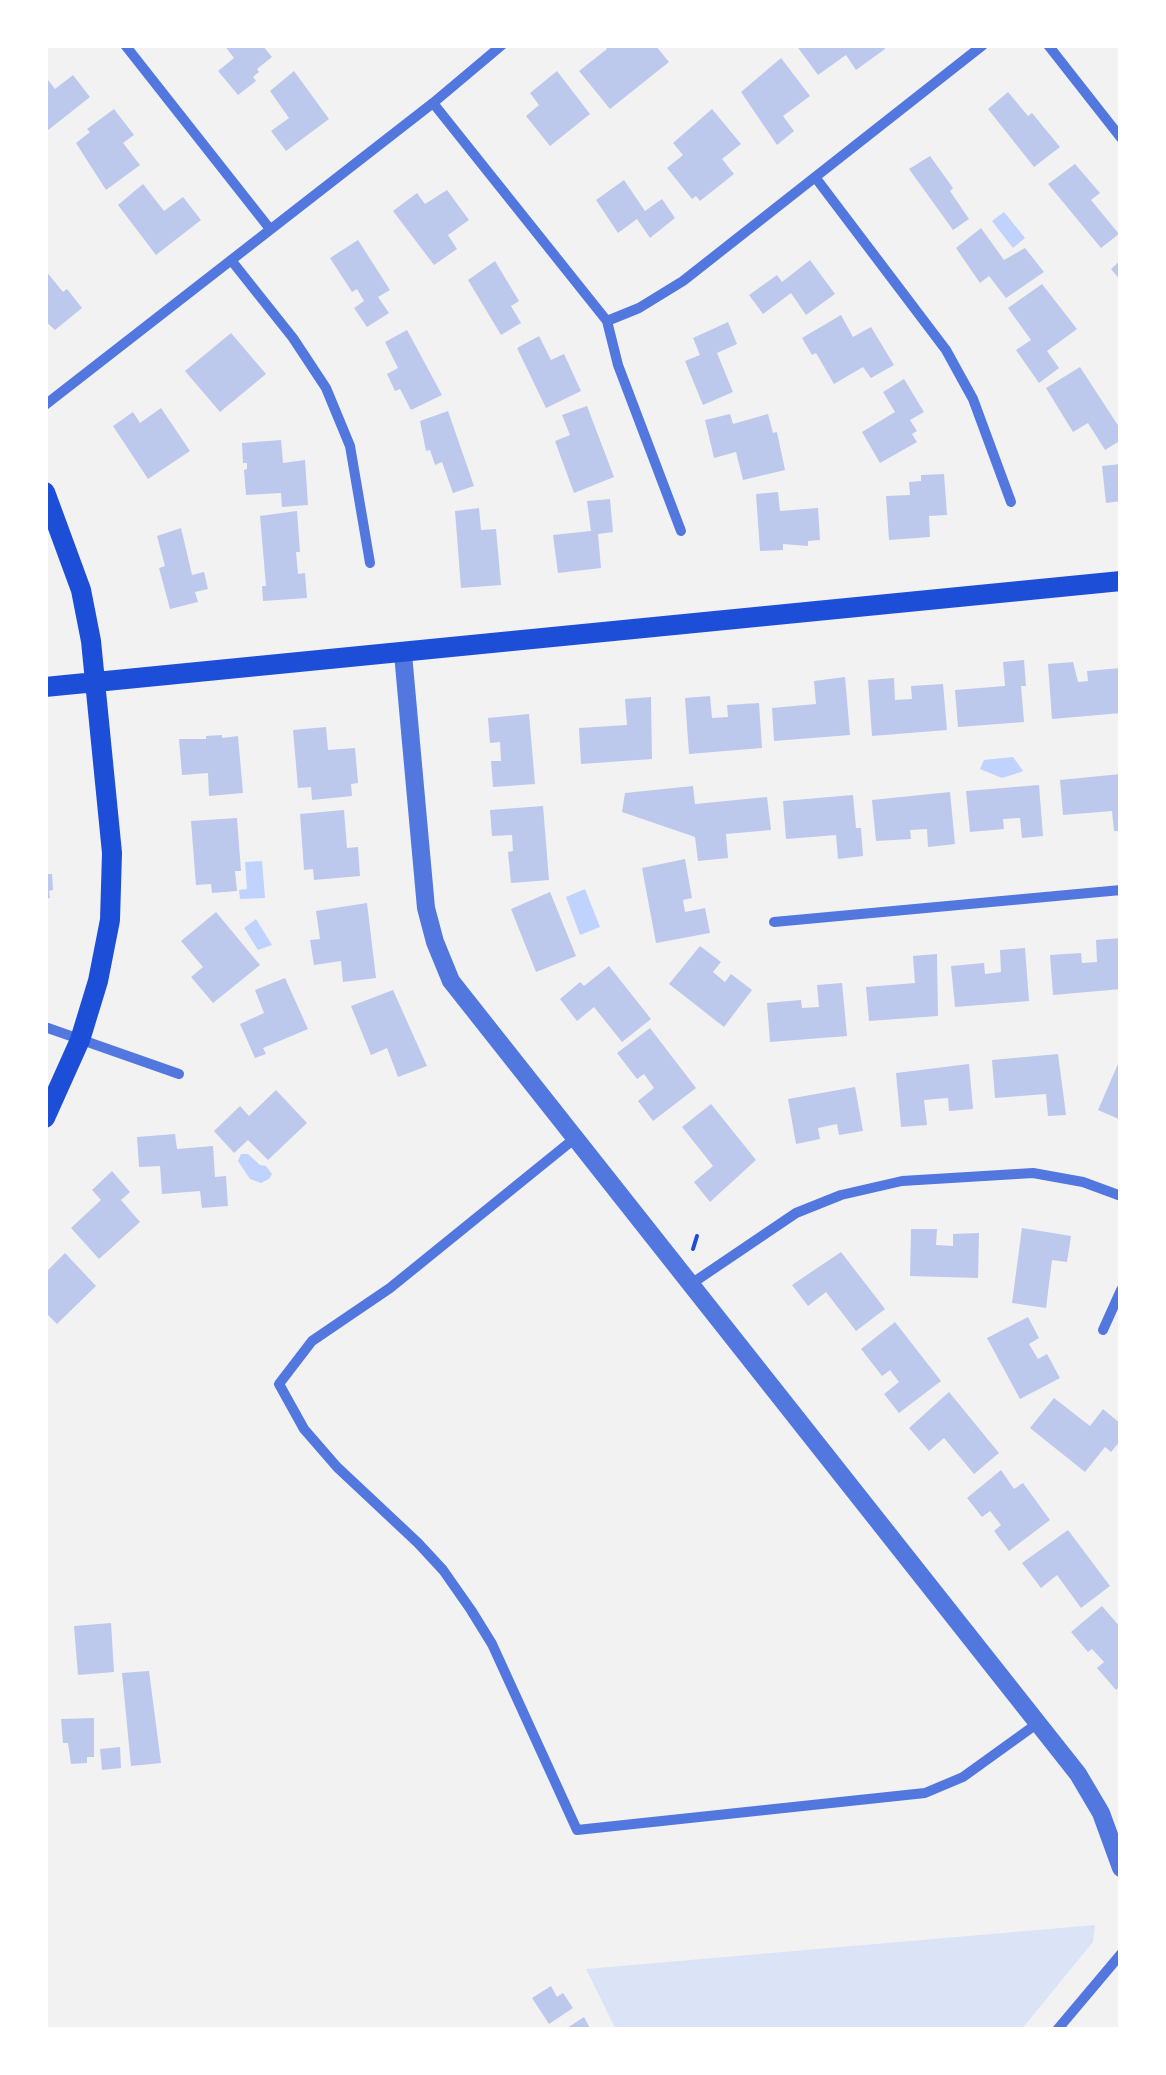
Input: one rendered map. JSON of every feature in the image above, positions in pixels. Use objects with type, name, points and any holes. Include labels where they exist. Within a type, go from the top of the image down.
[{"type":"main road","points":[[45,492],[81,590],[98,683],[112,853],[110,920],[98,981],[80,1040],[45,1118]]},
{"type":"main road","points":[[45,687],[1121,581]]},
{"type":"street","points":[[125,45],[270,228]]},
{"type":"street","points":[[45,406],[502,45]]},
{"type":"street","points":[[607,321],[639,308],[682,281],[984,45]]},
{"type":"street","points":[[1048,45],[1121,138]]},
{"type":"street","points":[[433,103],[607,321],[618,365],[682,530]]},
{"type":"street","points":[[815,178],[946,350],[973,398],[1011,502]]},
{"type":"street","points":[[230,260],[326,388],[350,446],[370,563]]},
{"type":"street","points":[[402,654],[426,908],[451,981],[1078,1774],[1101,1813],[1121,1868]]},
{"type":"street","points":[[774,922],[1121,890]]},
{"type":"street","points":[[45,1027],[179,1074]]},
{"type":"street","points":[[574,1138],[390,1288],[312,1342],[279,1384],[304,1429],[337,1467],[418,1543],[472,1610],[492,1644],[576,1830],[924,1792],[963,1777],[1038,1723]]},
{"type":"street","points":[[692,1284],[796,1213],[841,1195],[902,1181],[1033,1173],[1083,1182],[1121,1196]]},
{"type":"street","points":[[1102,1330],[1121,1290]]},
{"type":"street","points":[[1058,2030],[1121,1954]]},
{"type":"path","points":[[693,1250],[697,1236]]},
{"type":"shaded area","points":[[1095,1925],[1093,1942],[1021,2030],[616,2030],[586,1969]]},
{"type":"water","points":[[1004,212],[1025,238],[1013,248],[992,221]]},
{"type":"water","points":[[1013,757],[1023,771],[1002,778],[980,769],[984,760]]},
{"type":"water","points":[[262,861],[265,898],[240,899],[239,890],[247,889],[245,862]]},
{"type":"water","points":[[585,889],[600,927],[580,935],[566,897]]},
{"type":"water","points":[[256,919],[272,945],[258,950],[244,928]]},
{"type":"water","points":[[241,1154],[248,1154],[266,1166],[272,1174],[269,1179],[261,1183],[250,1179],[238,1161]]},
{"type":"building","points":[[224,45],[262,45],[272,57],[257,69],[259,72],[253,77],[256,81],[238,95],[218,71],[234,58]]},
{"type":"building","points":[[604,45],[655,45],[669,62],[610,109],[579,71],[607,49]]},
{"type":"building","points":[[796,45],[883,45],[885,49],[856,70],[846,55],[818,75]]},
{"type":"building","points":[[781,58],[810,96],[783,116],[794,131],[777,145],[741,92]]},
{"type":"building","points":[[294,71],[329,119],[286,151],[271,131],[289,118],[270,91]]},
{"type":"building","points":[[557,71],[590,114],[550,146],[526,116],[539,105],[530,93]]},
{"type":"building","points":[[73,75],[90,97],[47,131],[45,76],[55,89]]},
{"type":"building","points":[[1008,92],[1028,116],[1032,113],[1060,147],[1034,167],[988,109]]},
{"type":"building","points":[[114,109],[134,135],[123,143],[140,165],[106,190],[76,143],[90,132],[87,129]]},
{"type":"building","points":[[712,109],[741,144],[722,159],[734,174],[700,201],[696,196],[692,199],[667,168],[683,155],[673,143]]},
{"type":"building","points":[[930,156],[969,219],[953,230],[909,169]]},
{"type":"building","points":[[1075,164],[1100,193],[1091,200],[1119,234],[1101,248],[1048,184]]},
{"type":"building","points":[[624,180],[645,211],[662,199],[675,218],[650,238],[637,219],[618,233],[596,200]]},
{"type":"building","points":[[143,184],[164,211],[183,197],[201,220],[156,255],[118,205]]},
{"type":"building","points":[[447,190],[469,220],[448,235],[457,249],[434,265],[393,211],[417,193],[425,204]]},
{"type":"building","points":[[981,228],[1004,260],[1025,248],[1044,272],[1006,298],[989,276],[980,283],[956,248]]},
{"type":"building","points":[[358,240],[390,290],[378,297],[389,313],[367,327],[354,308],[364,301],[357,289],[352,292],[330,258]]},
{"type":"building","points":[[810,260],[835,294],[806,315],[791,293],[763,314],[749,295],[777,275],[782,282]]},
{"type":"building","points":[[1121,260],[1121,281],[1111,269]]},
{"type":"building","points":[[495,261],[519,301],[511,306],[521,323],[501,335],[468,280]]},
{"type":"building","points":[[45,270],[82,308],[55,330],[45,321]]},
{"type":"building","points":[[1042,284],[1077,329],[1047,351],[1059,368],[1039,383],[1016,350],[1031,340],[1008,308]]},
{"type":"building","points":[[841,315],[853,337],[871,327],[894,365],[871,378],[863,367],[834,384],[802,338]]},
{"type":"building","points":[[728,322],[737,344],[717,353],[733,392],[703,405],[685,361],[700,355],[693,338]]},
{"type":"building","points":[[407,330],[442,395],[411,410],[387,374],[398,368],[385,342]]},
{"type":"building","points":[[231,333],[266,374],[220,412],[185,371]]},
{"type":"building","points":[[539,336],[551,360],[564,354],[581,391],[546,408],[517,348]]},
{"type":"building","points":[[1080,367],[1121,430],[1121,440],[1105,450],[1088,423],[1073,432],[1046,388]]},
{"type":"building","points":[[904,379],[924,412],[910,420],[917,431],[912,434],[917,442],[880,463],[862,432],[895,412],[883,392]]},
{"type":"building","points":[[587,406],[614,477],[574,493],[555,441],[570,435],[562,415]]},
{"type":"building","points":[[161,408],[190,451],[148,479],[113,426],[133,412],[140,423]]},
{"type":"building","points":[[448,411],[474,486],[453,493],[442,462],[435,465],[430,450],[426,451],[420,421]]},
{"type":"building","points":[[730,414],[733,424],[768,414],[773,433],[777,432],[785,470],[743,480],[736,452],[714,458],[705,420]]},
{"type":"building","points":[[281,440],[283,463],[305,460],[308,505],[282,507],[281,493],[246,495],[247,463],[243,463],[242,443]]},
{"type":"building","points":[[1121,464],[1121,501],[1106,503],[1102,466]]},
{"type":"building","points":[[944,474],[947,515],[929,516],[930,537],[889,540],[886,496],[910,495],[909,482],[921,481],[921,475]]},
{"type":"building","points":[[778,492],[780,511],[818,508],[820,540],[808,541],[808,546],[783,544],[783,550],[760,551],[756,494]]},
{"type":"building","points":[[610,499],[613,532],[598,534],[601,568],[558,573],[553,535],[591,531],[587,501]]},
{"type":"building","points":[[479,508],[481,530],[496,529],[501,585],[461,588],[455,511]]},
{"type":"building","points":[[297,511],[298,574],[305,573],[307,598],[263,601],[262,586],[266,586],[260,516]]},
{"type":"building","points":[[181,528],[192,575],[204,572],[208,589],[195,592],[198,602],[170,609],[159,568],[165,566],[157,536]]},
{"type":"building","points":[[1024,660],[1024,722],[958,727],[955,690],[1005,686],[1003,662]]},
{"type":"building","points":[[1073,662],[1078,682],[1088,681],[1087,671],[1121,668],[1121,713],[1052,719],[1048,664]]},
{"type":"building","points":[[845,677],[850,735],[774,741],[772,708],[816,704],[814,681]]},
{"type":"building","points":[[894,678],[895,700],[912,699],[911,686],[943,684],[947,730],[872,736],[868,680]]},
{"type":"building","points":[[710,696],[712,718],[728,717],[727,705],[759,703],[762,748],[689,754],[685,698]]},
{"type":"building","points":[[651,697],[652,759],[581,764],[579,728],[627,725],[625,699]]},
{"type":"building","points":[[529,714],[535,784],[493,787],[491,761],[501,761],[500,742],[490,743],[488,718]]},
{"type":"building","points":[[326,727],[328,750],[355,748],[358,783],[351,784],[352,796],[312,800],[311,787],[298,788],[293,730]]},
{"type":"building","points":[[238,736],[243,793],[209,796],[208,773],[182,775],[179,739]]},
{"type":"building","points":[[1121,774],[1121,831],[1114,831],[1112,811],[1063,815],[1060,780]]},
{"type":"building","points":[[1039,785],[1043,836],[1022,838],[1020,818],[1003,819],[1004,829],[970,832],[966,791]]},
{"type":"building","points":[[693,786],[695,804],[767,797],[771,830],[726,834],[728,858],[698,861],[695,837],[622,812],[625,793]]},
{"type":"building","points":[[950,792],[955,844],[928,847],[927,829],[910,830],[911,839],[876,841],[872,800]]},
{"type":"building","points":[[853,795],[863,856],[838,859],[836,835],[786,839],[783,801]]},
{"type":"building","points":[[543,806],[549,880],[511,883],[508,852],[513,851],[512,835],[492,836],[490,810]]},
{"type":"building","points":[[344,810],[347,848],[358,847],[360,876],[314,880],[313,869],[304,870],[300,814]]},
{"type":"building","points":[[237,818],[241,871],[235,871],[237,891],[212,893],[211,884],[196,885],[191,821]]},
{"type":"building","points":[[685,859],[692,898],[683,900],[685,912],[705,908],[710,933],[656,943],[642,868]]},
{"type":"building","points":[[45,874],[52,874],[53,890],[49,891],[50,898],[45,899]]},
{"type":"building","points":[[550,892],[576,956],[536,972],[511,909]]},
{"type":"building","points":[[367,903],[376,978],[343,982],[341,961],[314,965],[310,940],[320,939],[316,911]]},
{"type":"building","points":[[216,912],[260,965],[213,1003],[191,977],[203,967],[181,941]]},
{"type":"building","points":[[1121,938],[1121,989],[1053,995],[1050,955],[1081,953],[1082,963],[1097,962],[1096,940]]},
{"type":"building","points":[[700,946],[721,962],[713,972],[725,982],[731,974],[752,990],[724,1027],[669,984]]},
{"type":"building","points":[[1025,948],[1029,1001],[955,1007],[951,966],[984,963],[985,974],[1001,972],[1000,950]]},
{"type":"building","points":[[937,954],[938,1016],[869,1021],[866,987],[915,983],[913,956]]},
{"type":"building","points":[[609,966],[651,1019],[622,1042],[594,1007],[577,1021],[560,999]]},
{"type":"building","points":[[285,978],[308,1029],[263,1048],[266,1054],[255,1058],[240,1024],[264,1013],[255,990]]},
{"type":"building","points":[[842,983],[847,1036],[770,1042],[767,1003],[801,1000],[802,1008],[819,1007],[817,985]]},
{"type":"building","points":[[393,990],[427,1066],[398,1077],[387,1048],[371,1055],[351,1006]]},
{"type":"building","points":[[650,1028],[696,1088],[653,1121],[638,1101],[654,1088],[644,1074],[637,1079],[617,1053]]},
{"type":"building","points":[[1058,1054],[1066,1115],[1048,1116],[1046,1094],[995,1098],[992,1060]]},
{"type":"building","points":[[1121,1057],[1121,1120],[1098,1110]]},
{"type":"building","points":[[969,1064],[973,1109],[949,1111],[948,1098],[924,1100],[927,1125],[901,1127],[896,1073]]},
{"type":"building","points":[[855,1087],[863,1131],[839,1135],[837,1124],[818,1128],[820,1139],[796,1144],[788,1099]]},
{"type":"building","points":[[276,1090],[307,1123],[268,1160],[248,1140],[234,1153],[214,1131],[240,1106],[249,1116]]},
{"type":"building","points":[[711,1104],[756,1160],[710,1202],[694,1182],[713,1166],[682,1127]]},
{"type":"building","points":[[175,1134],[177,1149],[213,1146],[215,1177],[226,1176],[228,1206],[202,1208],[200,1191],[162,1194],[160,1166],[139,1167],[137,1137]]},
{"type":"building","points":[[112,1171],[130,1192],[121,1200],[140,1222],[99,1259],[71,1228],[101,1200],[92,1190]]},
{"type":"building","points":[[1022,1228],[1071,1236],[1067,1262],[1052,1260],[1046,1308],[1012,1303]]},
{"type":"building","points":[[911,1229],[937,1229],[936,1245],[953,1246],[953,1234],[979,1233],[978,1278],[910,1276]]},
{"type":"building","points":[[841,1252],[885,1309],[856,1331],[826,1292],[808,1306],[792,1285]]},
{"type":"building","points":[[65,1253],[96,1286],[57,1324],[45,1312],[45,1273]]},
{"type":"building","points":[[1028,1317],[1039,1338],[1029,1344],[1038,1359],[1047,1354],[1060,1378],[1020,1399],[987,1338]]},
{"type":"building","points":[[895,1322],[941,1381],[899,1413],[884,1394],[899,1382],[890,1370],[882,1376],[861,1349]]},
{"type":"building","points":[[949,1392],[999,1453],[974,1474],[944,1438],[929,1451],[909,1428]]},
{"type":"building","points":[[1054,1398],[1090,1426],[1103,1409],[1121,1424],[1121,1440],[1111,1452],[1105,1447],[1085,1472],[1030,1428]]},
{"type":"building","points":[[1001,1470],[1014,1489],[1023,1483],[1050,1520],[1009,1551],[994,1531],[1001,1525],[990,1511],[982,1517],[967,1498]]},
{"type":"building","points":[[1068,1530],[1110,1586],[1081,1608],[1057,1575],[1041,1588],[1022,1563]]},
{"type":"building","points":[[1102,1606],[1121,1628],[1121,1685],[1116,1690],[1097,1668],[1104,1662],[1092,1649],[1088,1652],[1071,1632]]},
{"type":"building","points":[[111,1623],[114,1672],[78,1675],[74,1626]]},
{"type":"building","points":[[149,1671],[161,1763],[131,1766],[122,1673]]},
{"type":"building","points":[[94,1718],[94,1757],[87,1757],[87,1763],[71,1764],[68,1743],[63,1743],[61,1719]]},
{"type":"building","points":[[120,1747],[121,1768],[102,1770],[100,1749]]},
{"type":"building","points":[[551,1986],[557,1997],[563,1993],[573,2008],[549,2024],[532,1998]]},
{"type":"building","points":[[584,2017],[591,2030],[564,2030]]}]
